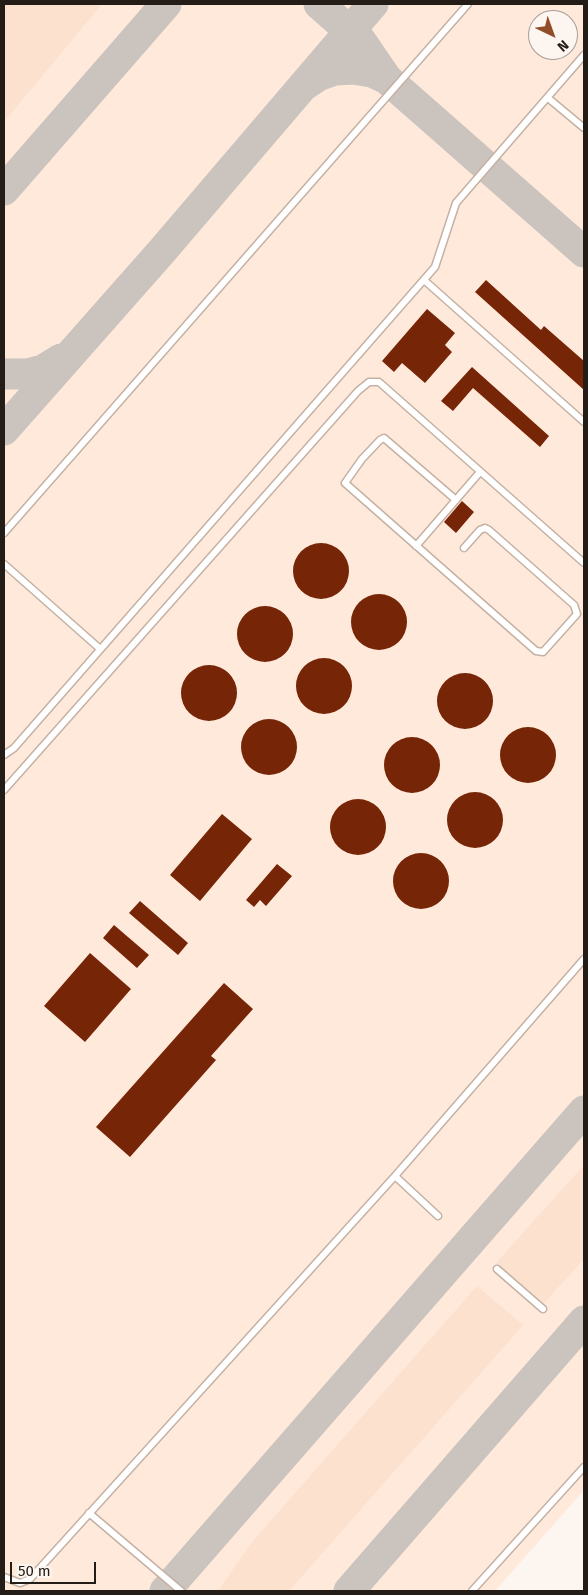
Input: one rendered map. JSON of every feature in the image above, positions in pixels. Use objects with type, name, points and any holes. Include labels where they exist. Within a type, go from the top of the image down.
[{"type":"lane","points":[[4,534],[468,4]]},
{"type":"lane","points":[[4,755],[14,748],[99,648],[435,267],[456,203],[584,55]]},
{"type":"lane","points":[[548,98],[584,128]]},
{"type":"lane","points":[[424,280],[584,422]]},
{"type":"lane","points":[[4,790],[358,391],[369,382],[379,382],[584,563]]},
{"type":"lane","points":[[456,500],[384,438],[362,459],[346,480],[346,485],[539,653],[543,652],[577,614],[574,605],[489,530],[480,530],[464,548]]},
{"type":"lane","points":[[416,546],[480,472]]},
{"type":"lane","points":[[4,564],[99,648]]},
{"type":"lane","points":[[4,1577],[20,1583],[30,1579],[395,1176],[584,959]]},
{"type":"lane","points":[[395,1176],[438,1216]]},
{"type":"lane","points":[[497,1269],[543,1309]]},
{"type":"lane","points":[[472,1591],[584,1467]]},
{"type":"lane","points":[[90,1513],[181,1591]]},
{"type":"shaded area","points":[[4,4],[584,4],[584,1490],[495,1591],[4,1591]]},
{"type":"shaded area","points":[[4,4],[102,4],[4,122]]},
{"type":"shaded area","points":[[584,1165],[584,1259],[544,1303],[496,1263]]},
{"type":"shaded area","points":[[477,1286],[523,1325],[289,1591],[218,1591],[252,1542]]},
{"type":"building","points":[[486,280],[541,330],[544,326],[584,361],[584,390],[475,292]]},
{"type":"building","points":[[427,309],[455,333],[445,345],[452,352],[425,383],[402,363],[394,372],[382,361]]},
{"type":"building","points":[[472,367],[549,436],[540,447],[473,388],[453,411],[441,401]]},
{"type":"building","points":[[462,501],[474,512],[456,533],[444,522]]},
{"type":"building","points":[[315,543],[327,543],[337,547],[345,555],[349,571],[345,587],[337,595],[327,599],[315,599],[305,595],[297,587],[293,577],[293,565],[297,555],[305,547]]},
{"type":"building","points":[[373,594],[385,594],[395,598],[403,606],[407,622],[403,638],[395,646],[385,650],[373,650],[363,646],[355,638],[351,628],[351,616],[355,606],[363,598]]},
{"type":"building","points":[[259,606],[271,606],[281,610],[289,618],[293,634],[289,650],[281,658],[271,662],[259,662],[249,658],[241,650],[237,640],[237,628],[241,618],[249,610]]},
{"type":"building","points":[[318,658],[330,658],[340,662],[348,670],[352,686],[348,702],[340,710],[330,714],[318,714],[308,710],[300,702],[296,692],[296,680],[300,670],[308,662]]},
{"type":"building","points":[[203,665],[215,665],[225,669],[233,677],[237,693],[233,709],[225,717],[215,721],[203,721],[193,717],[185,709],[181,699],[181,687],[185,677],[193,669]]},
{"type":"building","points":[[459,673],[471,673],[481,677],[489,685],[493,701],[489,717],[481,725],[471,729],[459,729],[449,725],[441,717],[437,707],[437,695],[441,685],[449,677]]},
{"type":"building","points":[[263,719],[275,719],[285,723],[293,731],[297,747],[293,763],[285,771],[275,775],[263,775],[253,771],[245,763],[241,753],[241,741],[245,731],[253,723]]},
{"type":"building","points":[[522,727],[534,727],[544,731],[552,739],[556,755],[552,771],[544,779],[534,783],[522,783],[512,779],[504,771],[500,761],[500,749],[504,739],[512,731]]},
{"type":"building","points":[[406,737],[418,737],[428,741],[436,749],[440,765],[436,781],[428,789],[418,793],[406,793],[396,789],[388,781],[384,771],[384,759],[388,749],[396,741]]},
{"type":"building","points":[[469,792],[481,792],[491,796],[499,804],[503,820],[499,836],[491,844],[481,848],[469,848],[459,844],[451,836],[447,826],[447,814],[451,804],[459,796]]},
{"type":"building","points":[[352,799],[364,799],[374,803],[382,811],[386,827],[382,843],[374,851],[364,855],[352,855],[342,851],[334,843],[330,833],[330,821],[334,811],[342,803]]},
{"type":"building","points":[[222,814],[252,839],[200,901],[170,875]]},
{"type":"building","points":[[415,853],[427,853],[437,857],[445,865],[449,881],[445,897],[437,905],[427,909],[415,909],[405,905],[397,897],[393,887],[393,875],[397,865],[405,857]]},
{"type":"building","points":[[277,864],[292,876],[266,906],[260,900],[254,907],[246,900]]},
{"type":"building","points":[[140,901],[188,943],[178,955],[129,913]]},
{"type":"building","points":[[114,925],[149,955],[137,968],[103,938]]},
{"type":"building","points":[[90,953],[131,989],[85,1042],[44,1006]]},
{"type":"building","points":[[224,983],[253,1009],[211,1056],[216,1060],[130,1157],[96,1127]]},
{"type":"taxiway","points":[[4,190],[166,4]]},
{"type":"taxiway","points":[[319,4],[361,41],[387,79],[584,252]]},
{"type":"taxiway","points":[[4,430],[162,251],[373,4]]},
{"type":"taxiway","points":[[306,84],[318,76],[335,70],[353,69],[372,72],[387,79]]},
{"type":"taxiway","points":[[4,374],[27,374],[43,370],[61,359]]},
{"type":"taxiway","points":[[165,1591],[584,1111]]},
{"type":"taxiway","points":[[349,1591],[584,1321]]}]
